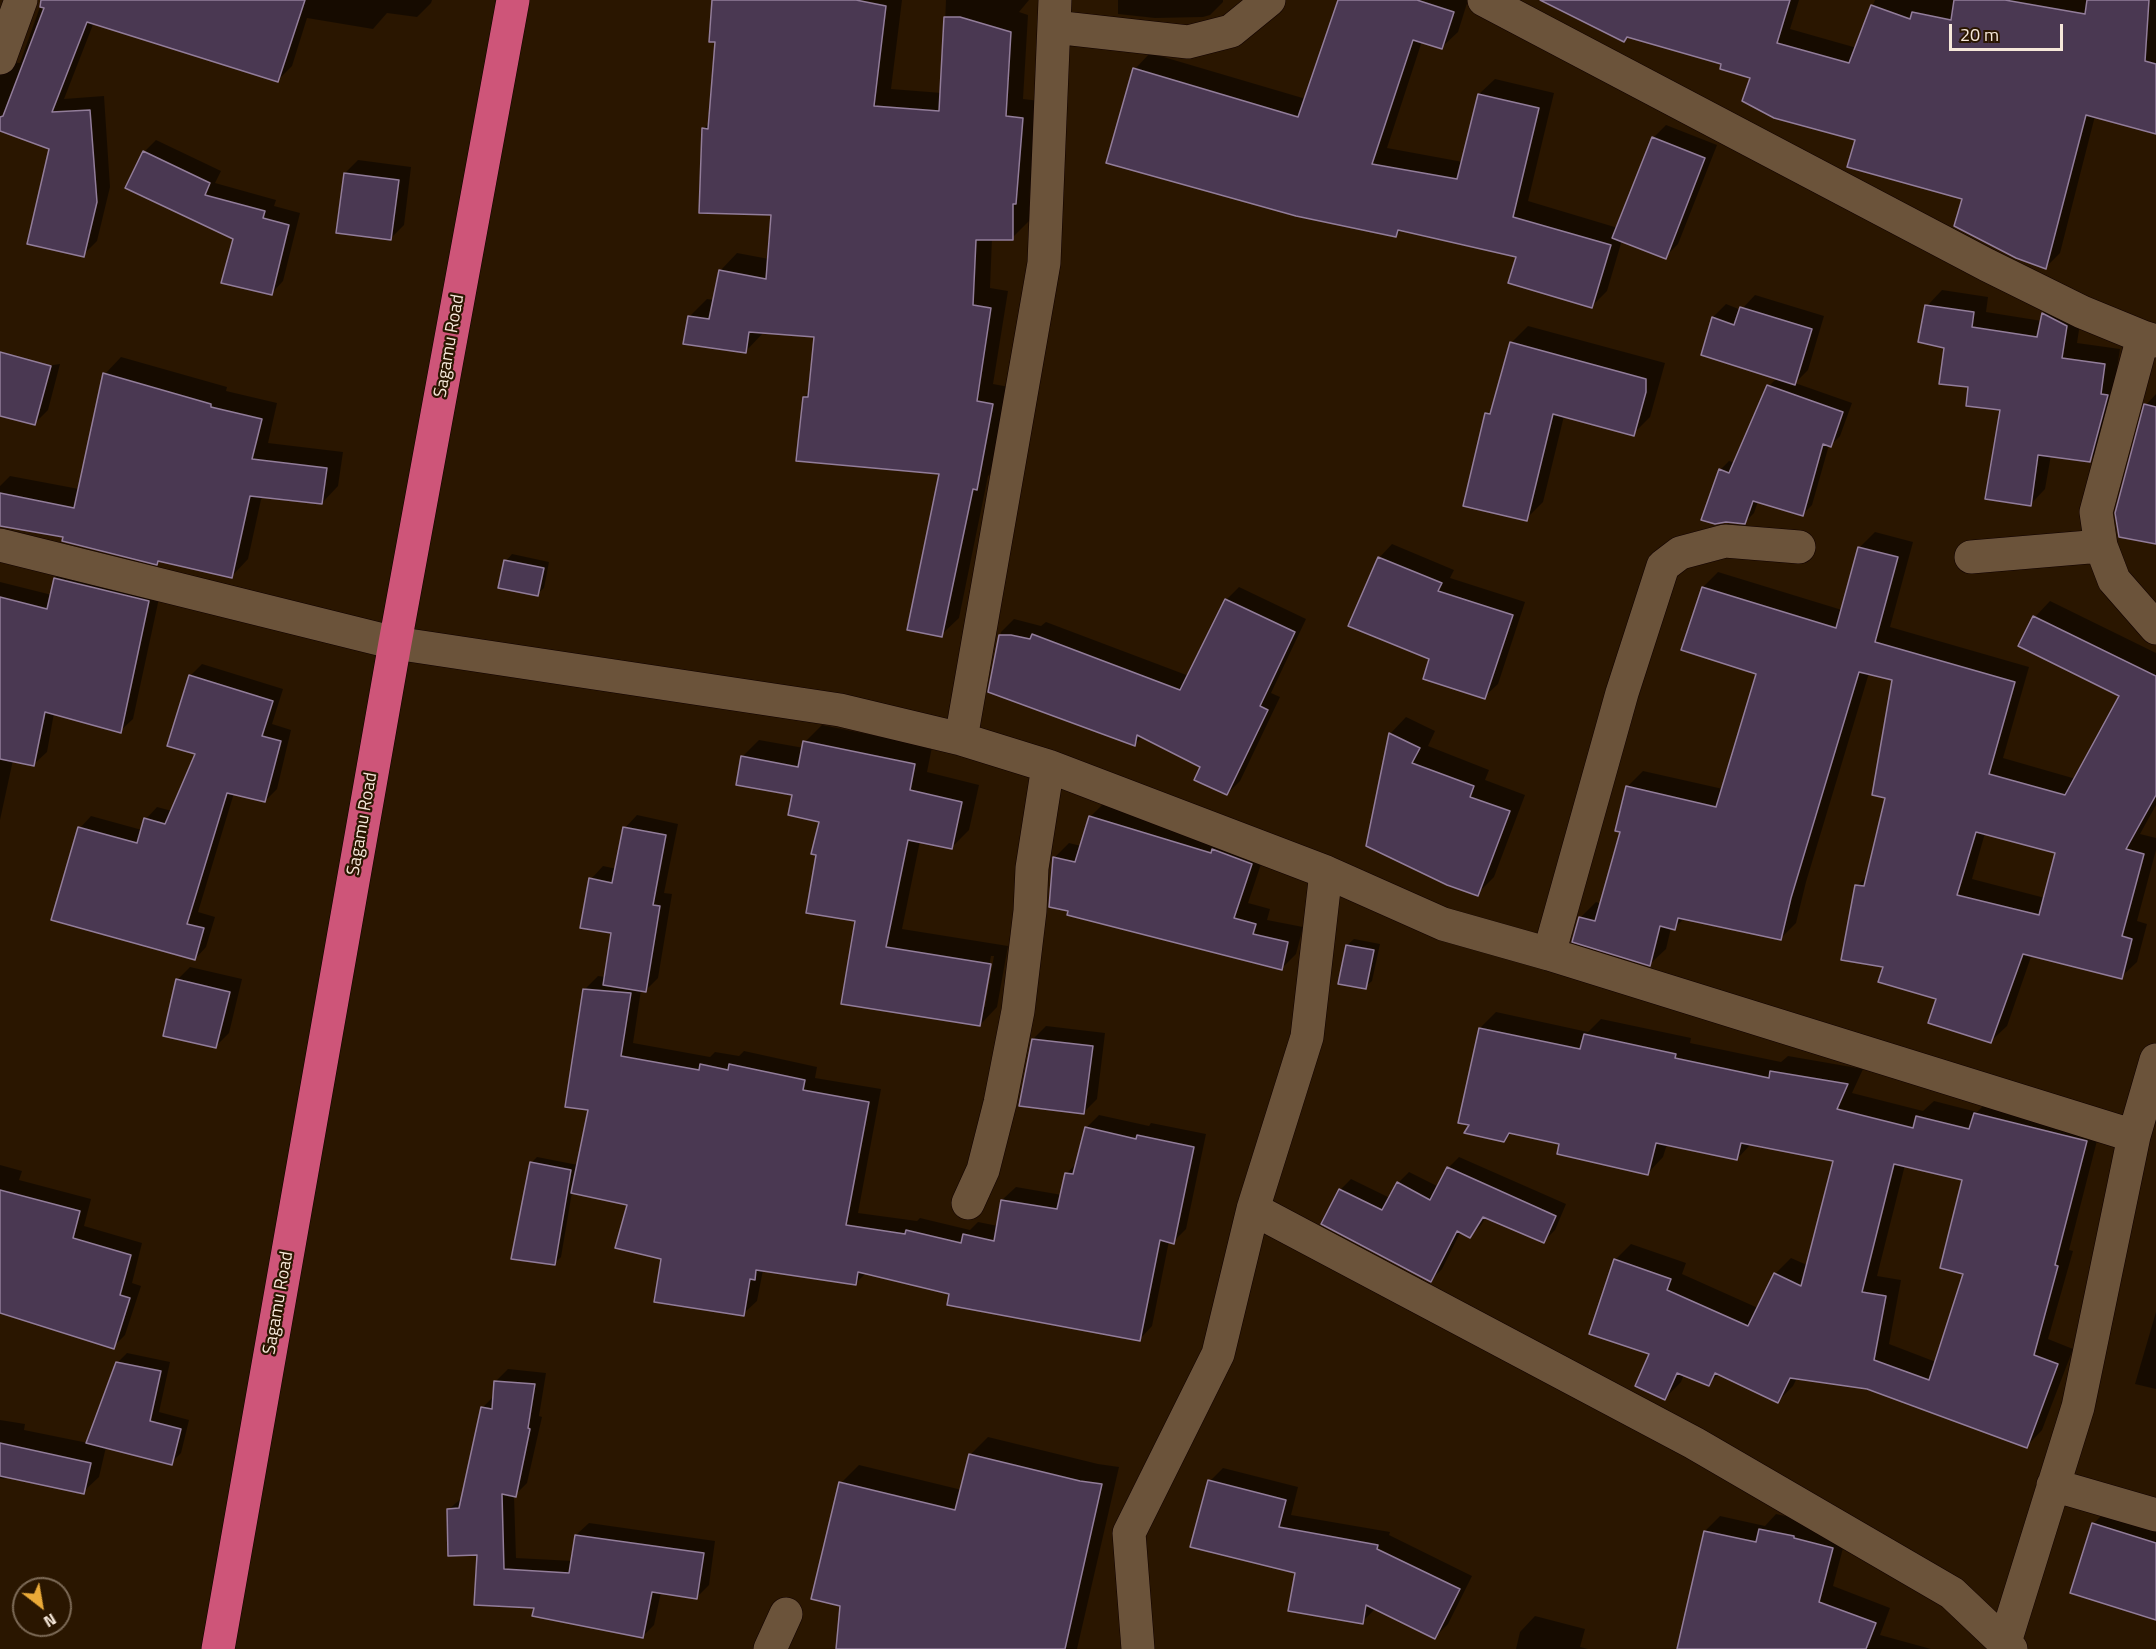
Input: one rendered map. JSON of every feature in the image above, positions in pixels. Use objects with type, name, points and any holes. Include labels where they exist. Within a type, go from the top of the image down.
[{"type":"highway","name":"Sagamu Road","points":[[218,1649],[395,643],[513,0]]},
{"type":"street","points":[[0,58],[21,0]]},
{"type":"street","points":[[961,739],[1044,263],[1054,13],[1188,42],[1231,31],[1269,0]]},
{"type":"street","points":[[1484,0],[1987,266],[2082,312],[2150,339],[2096,512],[2101,546],[2114,580],[2156,628]]},
{"type":"street","points":[[1549,954],[1622,693],[1663,566],[1680,553],[1725,541],[1799,547]]},
{"type":"street","points":[[0,545],[395,643],[840,710],[961,739],[1048,766],[1326,872],[1443,924],[1549,954],[2134,1136]]},
{"type":"street","points":[[1971,557],[2101,546]]},
{"type":"street","points":[[968,1203],[983,1170],[1000,1103],[1018,1011],[1030,911],[1032,868],[1048,766]]},
{"type":"street","points":[[1138,1649],[1129,1533],[1218,1354],[1253,1209],[1307,1037],[1326,872]]},
{"type":"street","points":[[1253,1209],[1694,1443],[1952,1593],[2008,1646],[2053,1485],[2078,1407],[2134,1136],[2156,1060]]},
{"type":"street","points":[[2053,1485],[2156,1515]]},
{"type":"street","points":[[770,1649],[786,1614]]},
{"type":"building","points":[[41,0],[305,0],[278,82],[87,22],[52,112],[90,110],[97,202],[84,257],[27,244],[49,149],[0,131],[0,117],[3,116],[44,8],[40,7]]},
{"type":"building","points":[[712,0],[856,0],[886,6],[874,106],[939,111],[944,17],[960,17],[1011,32],[1006,116],[1023,118],[1016,204],[1013,204],[1013,240],[976,240],[973,305],[991,308],[977,401],[993,404],[977,490],[973,489],[942,637],[907,630],[939,474],[796,461],[803,397],[808,397],[814,337],[749,332],[746,353],[683,344],[688,316],[709,319],[719,270],[766,279],[771,215],[699,213],[702,128],[708,129],[715,42],[709,42]]},
{"type":"building","points":[[1338,0],[1417,0],[1454,12],[1442,49],[1413,40],[1372,164],[1457,179],[1478,94],[1539,108],[1513,217],[1611,245],[1592,308],[1508,283],[1516,257],[1398,230],[1396,237],[1296,216],[1106,163],[1133,68],[1298,117]]},
{"type":"building","points":[[1540,0],[1790,0],[1777,43],[1849,63],[1871,5],[1910,19],[1912,12],[1951,20],[1954,0],[2005,0],[2085,14],[2087,0],[2149,0],[2145,61],[2156,64],[2156,134],[2086,115],[2046,269],[2016,258],[1954,226],[1962,199],[1847,167],[1855,140],[1774,118],[1742,101],[1750,78],[1720,69],[1721,64],[1627,37],[1624,42]]},
{"type":"building","points":[[1652,137],[1705,158],[1666,259],[1612,238]]},
{"type":"building","points":[[143,151],[210,183],[205,195],[265,211],[263,218],[289,225],[272,295],[221,283],[233,239],[125,188]]},
{"type":"building","points":[[344,173],[399,180],[391,240],[336,233]]},
{"type":"building","points":[[1925,305],[1974,312],[1972,327],[2037,337],[2042,313],[2067,326],[2062,358],[2105,364],[2101,394],[2108,395],[2090,462],[2038,455],[2031,506],[1985,499],[2000,410],[1966,406],[1968,387],[1939,384],[1944,348],[1918,342]]},
{"type":"building","points":[[1740,307],[1812,329],[1795,385],[1701,355],[1712,317],[1734,325]]},
{"type":"building","points":[[1510,342],[1646,379],[1646,392],[1634,436],[1553,414],[1527,521],[1463,506],[1485,413],[1490,414]]},
{"type":"building","points":[[0,352],[51,366],[35,425],[0,416]]},
{"type":"building","points":[[103,373],[211,404],[211,407],[262,419],[252,459],[327,468],[322,504],[250,496],[232,578],[158,561],[157,565],[62,541],[63,537],[0,526],[0,493],[74,508]]},
{"type":"building","points":[[1767,385],[1843,412],[1831,447],[1823,444],[1803,516],[1753,501],[1745,524],[1726,522],[1715,524],[1701,520],[1719,469],[1729,473]]},
{"type":"building","points":[[2144,404],[2156,407],[2156,544],[2119,537],[2115,513]]},
{"type":"building","points":[[1858,547],[1898,557],[1875,642],[2015,682],[1989,774],[2065,795],[2119,696],[2018,646],[2033,616],[2156,676],[2156,795],[2126,849],[2144,854],[2122,936],[2132,939],[2122,979],[2023,954],[1991,1043],[1928,1023],[1936,999],[1878,982],[1883,967],[1841,960],[1855,885],[1864,886],[1885,798],[1872,795],[1892,680],[1859,672],[1791,898],[1781,940],[1678,918],[1675,930],[1660,926],[1650,966],[1572,942],[1579,917],[1595,921],[1620,832],[1615,831],[1626,786],[1716,807],[1756,674],[1681,650],[1702,587],[1836,628]],"holes":[[[1976,832],[2055,853],[2039,915],[1957,895]]]},
{"type":"building","points":[[1378,557],[1442,583],[1438,591],[1513,615],[1485,699],[1423,679],[1429,659],[1348,626]]},
{"type":"building","points":[[504,560],[544,568],[538,596],[498,588]]},
{"type":"building","points":[[54,578],[149,601],[121,733],[45,712],[34,766],[0,759],[0,597],[47,609]]},
{"type":"building","points":[[1225,599],[1295,632],[1260,706],[1268,710],[1227,795],[1194,780],[1200,767],[1137,735],[1135,746],[988,692],[999,635],[1030,639],[1032,634],[1180,690]]},
{"type":"building","points":[[189,675],[273,701],[262,736],[281,741],[265,802],[227,793],[187,924],[204,928],[195,960],[51,920],[78,827],[137,843],[144,818],[165,824],[195,754],[167,746]]},
{"type":"building","points":[[1389,733],[1420,748],[1412,763],[1474,786],[1470,797],[1510,811],[1478,896],[1447,885],[1366,846]]},
{"type":"building","points":[[803,741],[915,764],[910,790],[962,802],[952,849],[908,840],[886,947],[991,964],[980,1026],[841,1004],[855,921],[806,913],[816,855],[811,854],[819,822],[788,815],[792,795],[736,785],[741,756],[798,767]]},
{"type":"building","points":[[1089,816],[1211,853],[1212,849],[1252,864],[1234,918],[1256,924],[1253,934],[1288,942],[1282,970],[1067,915],[1068,911],[1049,907],[1053,857],[1075,862]]},
{"type":"building","points":[[623,827],[666,835],[653,905],[660,906],[646,992],[603,985],[611,933],[580,928],[589,878],[612,883]]},
{"type":"building","points":[[1346,945],[1374,950],[1366,989],[1338,984]]},
{"type":"building","points":[[176,979],[230,992],[216,1048],[163,1036]]},
{"type":"building","points":[[583,989],[631,993],[621,1056],[699,1070],[700,1064],[728,1070],[729,1064],[805,1080],[803,1090],[869,1102],[846,1225],[905,1234],[906,1230],[961,1243],[963,1234],[994,1241],[1001,1200],[1057,1209],[1065,1173],[1073,1174],[1085,1127],[1136,1139],[1137,1135],[1194,1147],[1174,1244],[1160,1240],[1140,1341],[947,1305],[949,1294],[858,1272],[856,1285],[756,1270],[755,1280],[750,1279],[744,1316],[654,1302],[661,1259],[615,1248],[627,1205],[571,1193],[588,1110],[565,1107]]},
{"type":"building","points":[[1479,1028],[1580,1049],[1584,1034],[1676,1054],[1675,1058],[1769,1078],[1770,1071],[1848,1084],[1837,1109],[1913,1128],[1916,1116],[1969,1129],[1974,1113],[2087,1141],[2055,1265],[2058,1266],[2034,1355],[2058,1364],[2027,1448],[1867,1389],[1790,1378],[1778,1403],[1715,1373],[1709,1386],[1677,1373],[1665,1400],[1635,1386],[1649,1354],[1589,1334],[1614,1259],[1671,1279],[1667,1290],[1748,1326],[1774,1273],[1801,1286],[1833,1161],[1741,1143],[1737,1160],[1656,1143],[1648,1175],[1557,1154],[1559,1144],[1509,1133],[1504,1142],[1464,1133],[1469,1125],[1458,1123]],"holes":[[[1894,1164],[1962,1180],[1940,1268],[1963,1274],[1929,1380],[1874,1360],[1886,1296],[1862,1292]]]},
{"type":"building","points":[[1032,1039],[1093,1046],[1084,1114],[1019,1106]]},
{"type":"building","points":[[530,1162],[571,1170],[555,1265],[511,1259]]},
{"type":"building","points":[[1447,1167],[1556,1216],[1544,1243],[1483,1217],[1470,1238],[1457,1231],[1431,1282],[1321,1224],[1339,1189],[1382,1210],[1397,1182],[1430,1200]]},
{"type":"building","points":[[0,1190],[80,1211],[73,1238],[131,1255],[120,1295],[130,1298],[114,1349],[0,1313]]},
{"type":"building","points":[[116,1362],[161,1371],[150,1421],[181,1429],[172,1465],[86,1443]]},
{"type":"building","points":[[494,1381],[535,1384],[528,1428],[530,1429],[516,1497],[502,1494],[504,1569],[569,1573],[575,1535],[704,1553],[697,1599],[652,1592],[643,1638],[532,1616],[534,1608],[474,1605],[477,1555],[448,1556],[447,1509],[459,1508],[481,1407],[492,1409]]},
{"type":"building","points":[[0,1443],[91,1463],[84,1494],[0,1476]]},
{"type":"building","points":[[969,1454],[1080,1481],[1102,1484],[1065,1649],[836,1649],[840,1606],[811,1599],[839,1482],[955,1510]]},
{"type":"building","points":[[1208,1480],[1286,1500],[1279,1527],[1378,1545],[1377,1549],[1460,1589],[1435,1639],[1366,1605],[1363,1624],[1288,1611],[1295,1573],[1190,1547]]},
{"type":"building","points":[[2092,1523],[2156,1543],[2156,1620],[2070,1593]]},
{"type":"building","points":[[1759,1529],[1794,1536],[1794,1538],[1833,1548],[1819,1602],[1876,1623],[1866,1649],[1677,1649],[1704,1531],[1756,1542]]}]
